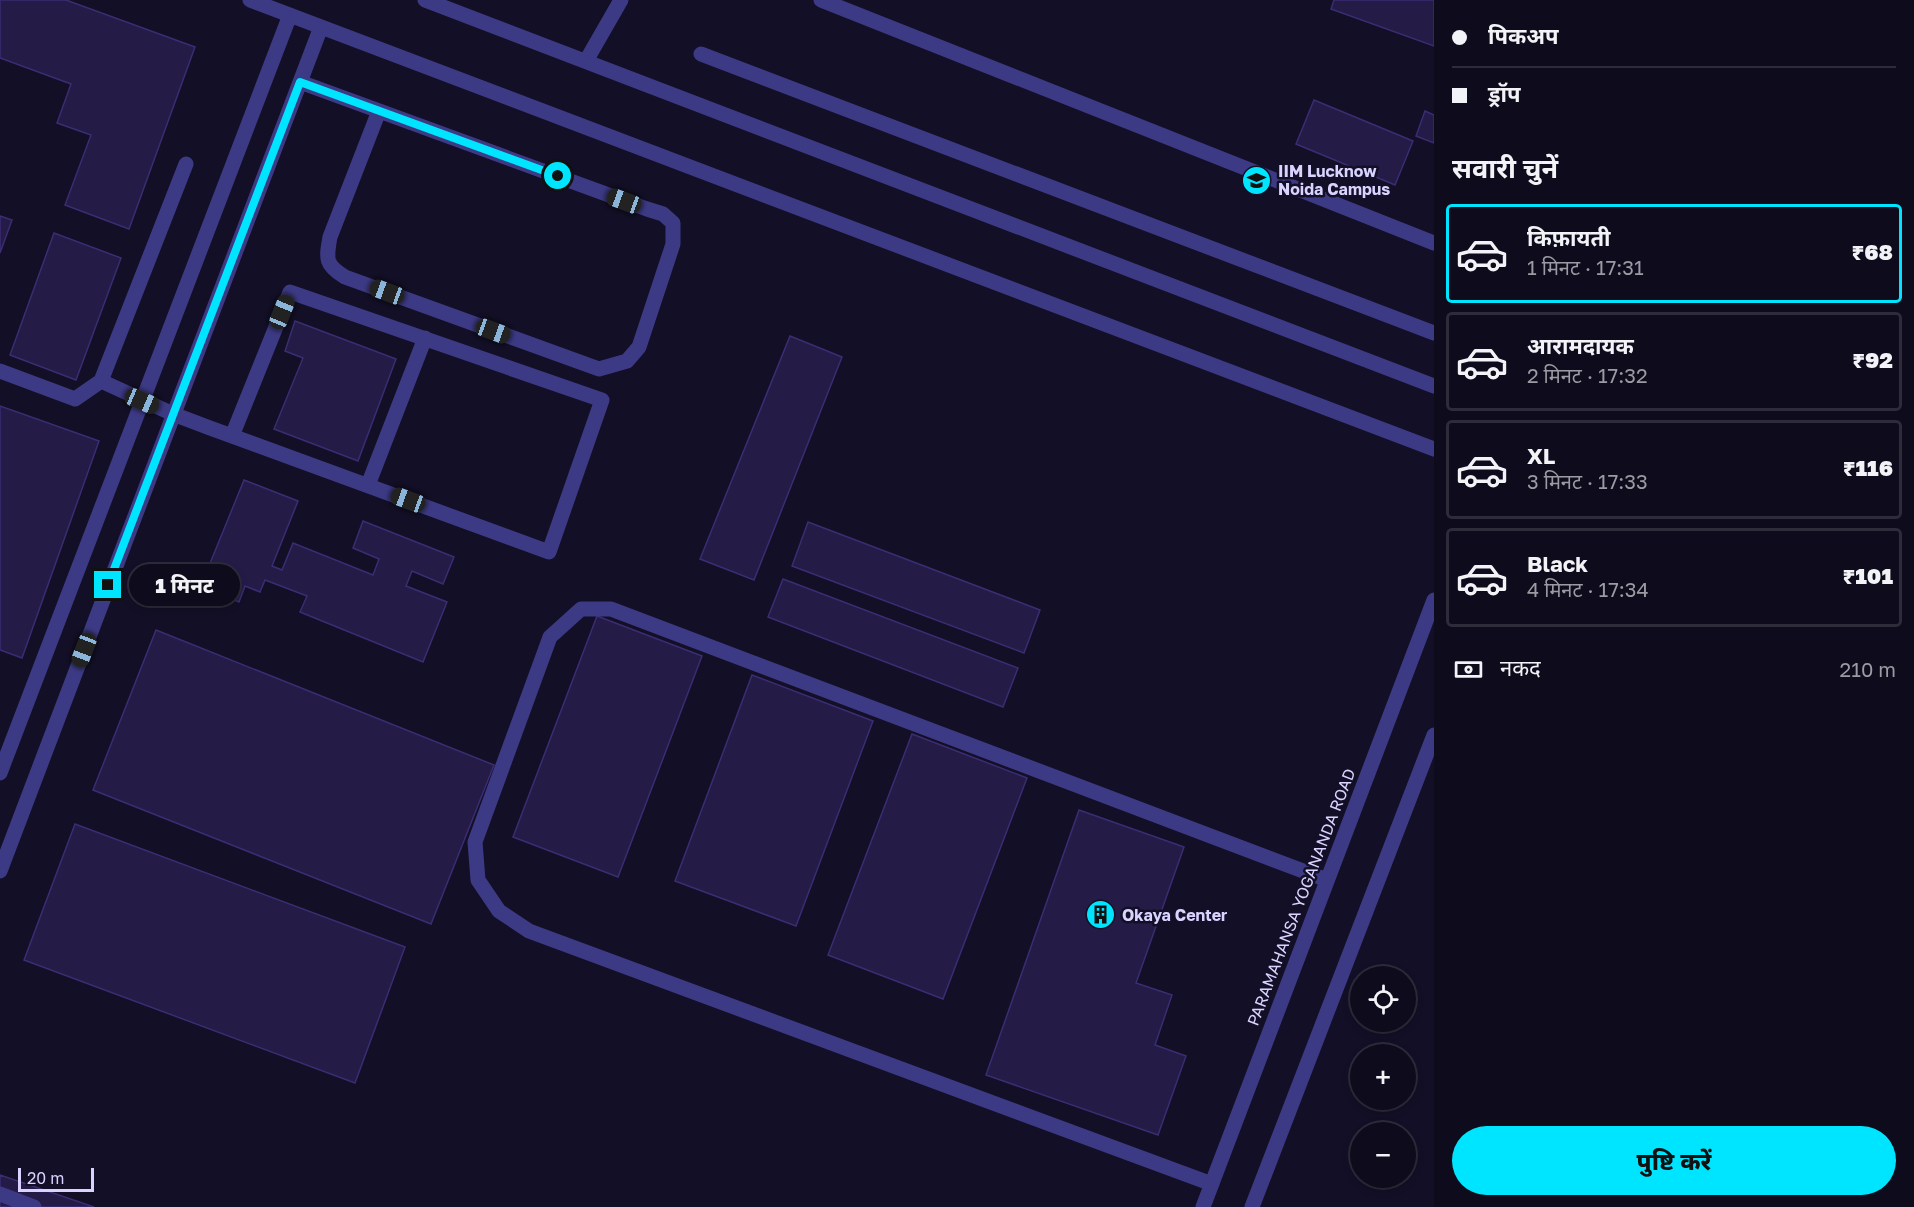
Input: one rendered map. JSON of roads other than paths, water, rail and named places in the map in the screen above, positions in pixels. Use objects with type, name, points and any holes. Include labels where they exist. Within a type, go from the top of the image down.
[{"type":"street","points":[[250,0],[1434,449]]},
{"type":"street","points":[[425,0],[1434,386]]},
{"type":"street","points":[[586,62],[621,0]]},
{"type":"street","points":[[822,0],[1434,243]]},
{"type":"street","points":[[0,773],[290,15]]},
{"type":"street","points":[[1,866],[321,27]]},
{"type":"street","points":[[701,54],[1434,333]]},
{"type":"street","points":[[300,82],[663,214],[673,223],[673,244],[639,347],[627,361],[599,369],[345,277],[332,270],[326,258],[330,237],[379,111]]},
{"type":"street","points":[[0,371],[75,399],[101,381],[186,164]]},
{"type":"street","points":[[101,381],[173,414],[232,436],[368,485],[549,552],[602,400],[291,292],[232,436]]},
{"type":"street","points":[[368,485],[425,338]]},
{"type":"street","name":"PARAMAHANSA YOGANANDA ROAD","points":[[1203,1207],[1434,600]]},
{"type":"street","points":[[1212,1184],[529,932],[499,911],[478,880],[475,842],[550,637],[580,609],[611,609],[1327,880]]},
{"type":"street","points":[[1252,1207],[1434,735]]},
{"type":"street","points":[[0,1194],[34,1207]]},
{"type":"place","name":"IIM Lucknow Noida Campus","points":[[1257,180]]},
{"type":"place","name":"Okaya Center","points":[[1101,915]]}]
